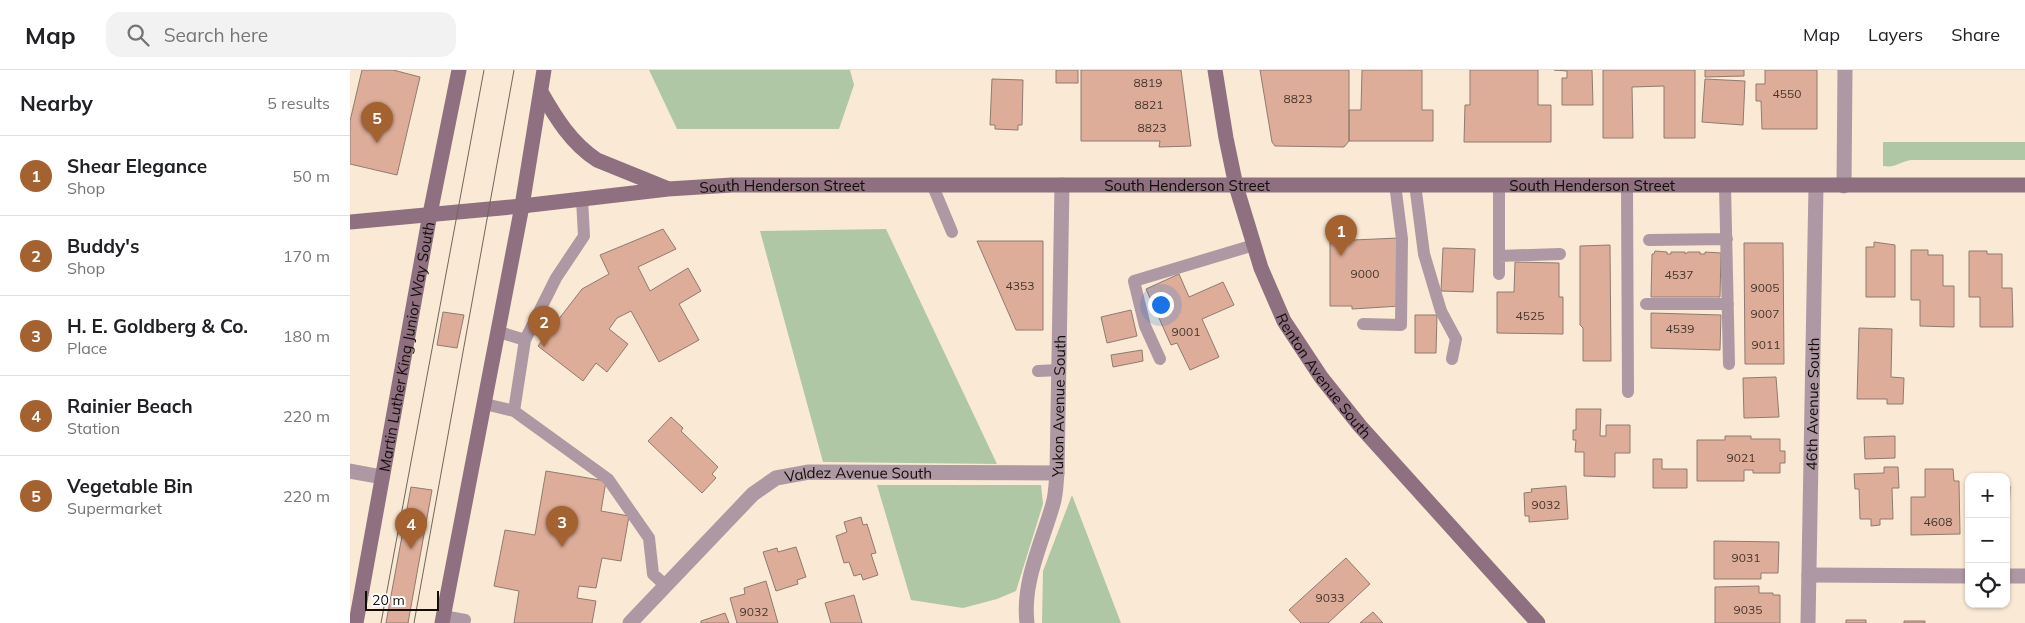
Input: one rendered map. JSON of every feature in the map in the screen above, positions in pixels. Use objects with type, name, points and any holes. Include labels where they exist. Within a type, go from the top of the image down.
[{"type":"main road","name":"Martin Luther King Junior Way South","points":[[356,623],[430,214],[459,70]]},
{"type":"main road","points":[[443,620],[522,206],[544,70]]},
{"type":"main road","name":"Renton Avenue South","points":[[1215,70],[1236,186],[1261,268],[1284,322],[1321,377],[1360,426],[1538,623]]},
{"type":"main road","points":[[541,92],[569,136],[588,154],[597,160],[668,189]]},
{"type":"main road","name":"South Henderson Street","points":[[350,224],[668,189],[732,185],[2025,185]]},
{"type":"street","points":[[1844,186],[1845,70]]},
{"type":"street","name":"Yukon Avenue South","points":[[1027,623],[1025,608],[1028,586],[1054,501],[1057,473],[1062,185]]},
{"type":"street","name":"46th Avenue South","points":[[1808,623],[1816,186]]},
{"type":"street","points":[[350,471],[382,477]]},
{"type":"street","name":"Valdez Avenue South","points":[[630,623],[753,494],[776,478],[809,472],[1057,473]]},
{"type":"street","points":[[1808,575],[1965,576]]},
{"type":"street","points":[[2010,576],[2025,576]]},
{"type":"lane","points":[[932,184],[952,232]]},
{"type":"lane","points":[[1363,324],[1401,325],[1402,239],[1395,184]]},
{"type":"lane","points":[[1415,184],[1424,254],[1441,310],[1456,339],[1452,358]]},
{"type":"lane","points":[[1499,185],[1499,274]]},
{"type":"lane","points":[[1627,186],[1628,392]]},
{"type":"lane","points":[[1725,186],[1730,364]]},
{"type":"lane","points":[[514,411],[525,340],[556,278],[584,236],[582,199]]},
{"type":"lane","points":[[1649,240],[1727,239]]},
{"type":"lane","points":[[1160,359],[1145,326],[1134,281],[1254,245]]},
{"type":"lane","points":[[1499,256],[1560,254]]},
{"type":"lane","points":[[1646,304],[1728,304]]},
{"type":"lane","points":[[498,332],[525,340]]},
{"type":"lane","points":[[1038,371],[1059,370]]},
{"type":"lane","points":[[485,404],[514,411],[608,479],[649,538],[653,574],[666,586]]},
{"type":"lane","points":[[443,620],[465,620]]},
{"type":"green space","points":[[649,70],[850,70],[854,85],[839,129],[677,129]]},
{"type":"green space","points":[[1883,142],[2025,142],[2025,160],[1911,160],[1894,166],[1883,166]]},
{"type":"green space","points":[[886,229],[997,464],[823,462],[760,231]]},
{"type":"green space","points":[[877,485],[1041,485],[1043,504],[1016,591],[997,599],[963,608],[911,600]]},
{"type":"green space","points":[[1072,495],[1121,623],[1042,623],[1043,571]]},
{"type":"building","points":[[362,70],[393,70],[420,77],[397,175],[350,164],[350,121]]},
{"type":"building","points":[[1056,70],[1078,70],[1078,83],[1056,83]]},
{"type":"building","points":[[1081,70],[1181,70],[1191,146],[1159,147],[1160,141],[1081,141]]},
{"type":"building","points":[[1260,70],[1349,70],[1349,141],[1344,147],[1275,146],[1272,142]]},
{"type":"building","points":[[1362,70],[1422,70],[1422,110],[1433,110],[1433,141],[1349,141],[1349,110],[1361,110]]},
{"type":"building","points":[[1470,70],[1538,70],[1538,105],[1551,105],[1551,142],[1464,142],[1465,105],[1470,105]]},
{"type":"building","points":[[1554,70],[1592,70],[1593,105],[1562,105],[1562,78],[1567,78],[1567,71]]},
{"type":"building","points":[[1603,70],[1695,70],[1695,138],[1664,138],[1664,86],[1632,87],[1633,138],[1603,138]]},
{"type":"building","points":[[1705,70],[1744,70],[1744,76],[1705,77]]},
{"type":"building","points":[[1765,70],[1817,70],[1817,129],[1762,129],[1761,101],[1756,101],[1756,84],[1765,84]]},
{"type":"building","points":[[992,79],[1023,80],[1022,125],[1018,125],[1018,130],[995,129],[995,125],[990,125]]},
{"type":"building","points":[[1705,79],[1745,81],[1743,125],[1702,122]]},
{"type":"building","points":[[663,229],[676,249],[638,267],[650,291],[688,268],[701,291],[679,304],[699,340],[659,362],[631,311],[617,318],[609,329],[628,344],[607,372],[596,363],[583,381],[538,346],[582,289],[609,274],[600,255]]},
{"type":"building","points":[[1399,238],[1400,306],[1352,309],[1352,306],[1330,306],[1330,241]]},
{"type":"building","points":[[977,241],[1043,241],[1043,330],[1016,330]]},
{"type":"building","points":[[1874,242],[1895,245],[1895,297],[1866,297],[1866,247],[1874,247]]},
{"type":"building","points":[[1744,243],[1783,243],[1784,364],[1745,364]]},
{"type":"building","points":[[1610,245],[1611,361],[1583,361],[1583,328],[1580,325],[1580,246]]},
{"type":"building","points":[[1443,248],[1475,249],[1473,292],[1441,291]]},
{"type":"building","points":[[1911,250],[1928,250],[1928,255],[1943,255],[1943,286],[1954,286],[1954,327],[1920,326],[1920,300],[1911,300]]},
{"type":"building","points":[[1655,251],[1667,252],[1667,254],[1671,254],[1671,252],[1685,252],[1685,254],[1688,252],[1700,252],[1700,254],[1705,254],[1705,252],[1721,253],[1720,297],[1651,297],[1652,254]]},
{"type":"building","points":[[1969,251],[1987,251],[1987,254],[2002,254],[2002,288],[2012,288],[2013,327],[1980,327],[1980,297],[1969,297]]},
{"type":"building","points":[[1515,262],[1559,263],[1559,297],[1563,297],[1563,334],[1497,333],[1497,292],[1514,292]]},
{"type":"building","points":[[1179,274],[1189,297],[1223,282],[1234,305],[1202,319],[1219,357],[1190,370],[1177,343],[1171,345],[1146,289]]},
{"type":"building","points":[[1131,310],[1137,336],[1107,343],[1101,317]]},
{"type":"building","points":[[443,312],[464,315],[457,348],[437,345]]},
{"type":"building","points":[[1651,313],[1721,315],[1720,350],[1651,348]]},
{"type":"building","points":[[1415,315],[1437,315],[1436,353],[1415,353]]},
{"type":"building","points":[[1859,328],[1892,329],[1891,377],[1904,378],[1903,404],[1887,404],[1887,399],[1857,399]]},
{"type":"building","points":[[1142,350],[1143,361],[1113,367],[1111,355]]},
{"type":"building","points":[[1776,377],[1779,417],[1744,418],[1743,378]]},
{"type":"building","points":[[1576,409],[1601,409],[1600,436],[1606,436],[1606,425],[1630,425],[1630,453],[1615,453],[1615,477],[1584,476],[1584,452],[1575,452],[1576,440],[1573,440],[1573,430],[1576,430]]},
{"type":"building","points":[[671,417],[683,428],[681,431],[718,467],[712,474],[716,478],[702,493],[648,441]]},
{"type":"building","points":[[1725,436],[1751,436],[1751,439],[1780,439],[1780,451],[1785,451],[1785,463],[1780,463],[1780,473],[1753,473],[1753,470],[1744,470],[1744,481],[1697,481],[1697,440],[1725,440]]},
{"type":"building","points":[[1895,436],[1895,458],[1865,459],[1864,437]]},
{"type":"building","points":[[1653,459],[1662,459],[1662,469],[1687,469],[1687,488],[1653,488]]},
{"type":"building","points":[[1884,467],[1898,467],[1899,488],[1892,488],[1893,519],[1880,519],[1880,525],[1871,526],[1871,519],[1860,519],[1859,489],[1855,489],[1854,474],[1884,473]]},
{"type":"building","points":[[1925,469],[1953,469],[1954,481],[1959,481],[1960,534],[1911,535],[1911,497],[1925,497]]},
{"type":"building","points":[[546,471],[606,481],[601,511],[629,516],[621,561],[602,558],[596,588],[579,586],[577,598],[596,601],[592,623],[514,623],[519,591],[494,586],[505,530],[535,535]]},
{"type":"building","points":[[1566,486],[1568,519],[1529,522],[1529,516],[1525,516],[1524,493],[1532,492],[1531,489]]},
{"type":"building","points":[[411,487],[432,490],[408,623],[386,623]]},
{"type":"building","points":[[861,517],[863,525],[867,524],[876,553],[871,554],[878,575],[863,580],[861,574],[854,576],[849,562],[844,563],[836,536],[847,532],[844,522]]},
{"type":"building","points":[[1714,541],[1779,542],[1778,573],[1761,573],[1761,579],[1714,579]]},
{"type":"building","points":[[796,547],[806,577],[797,580],[798,584],[776,591],[763,552],[777,548],[778,552]]},
{"type":"building","points":[[1346,558],[1370,584],[1328,623],[1301,623],[1289,610]]},
{"type":"building","points":[[766,581],[778,623],[737,623],[730,598],[745,594],[744,588]]},
{"type":"building","points":[[1759,586],[1759,593],[1780,595],[1780,623],[1715,623],[1715,587]]},
{"type":"building","points":[[854,595],[862,623],[831,623],[825,603]]},
{"type":"building","points":[[1373,612],[1383,623],[1360,623]]},
{"type":"building","points":[[725,613],[729,623],[701,623],[701,621]]},
{"type":"building","points":[[1846,620],[1866,620],[1866,623],[1846,623]]},
{"type":"building","points":[[1904,621],[1925,621],[1925,623],[1904,623]]},
{"type":"tram line","points":[[381,623],[484,70]]},
{"type":"tram line","points":[[414,623],[514,70]]},
{"type":"place","name":"Vegetable Bin","points":[[377,143]]},
{"type":"place","name":"Shear Elegance","points":[[1341,256]]},
{"type":"place","name":"Buddy's","points":[[544,347]]},
{"type":"place","name":"H. E. Goldberg & Co.","points":[[562,547]]},
{"type":"place","name":"Rainier Beach","points":[[411,549]]}]
